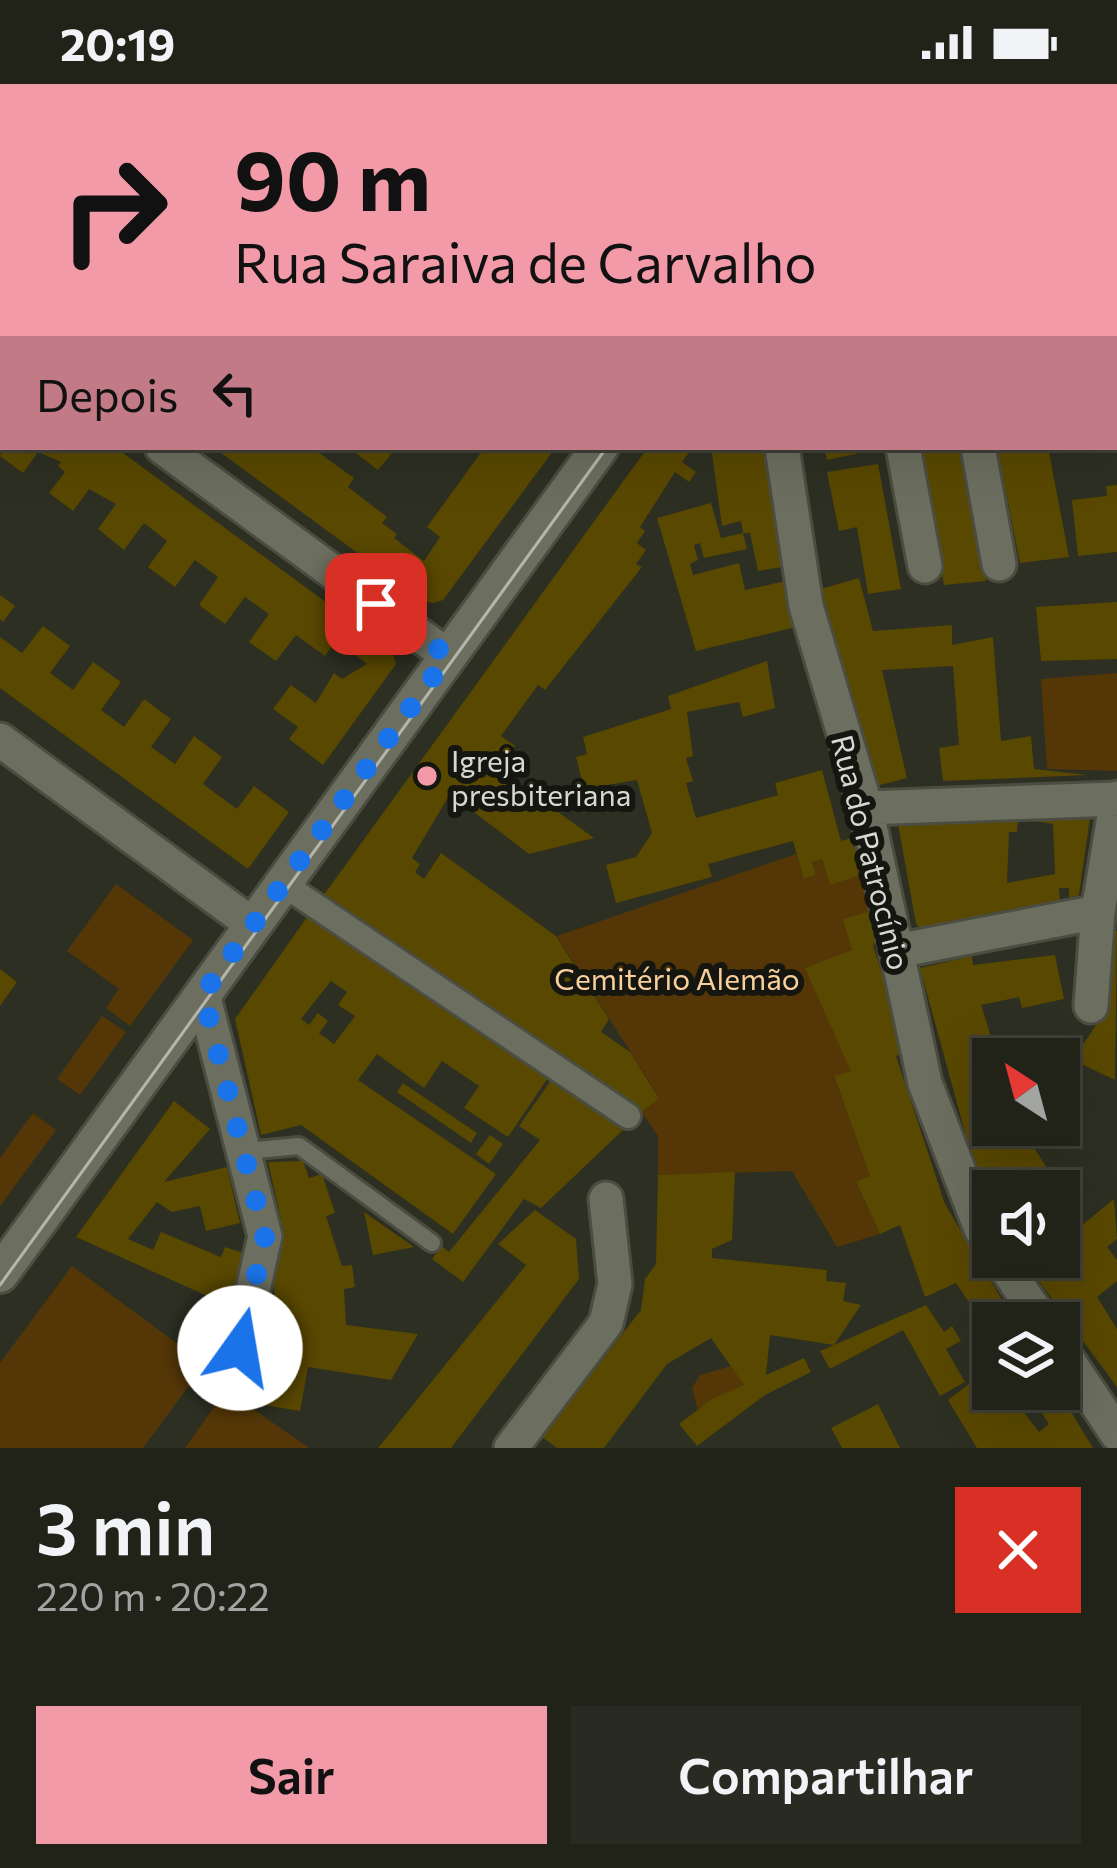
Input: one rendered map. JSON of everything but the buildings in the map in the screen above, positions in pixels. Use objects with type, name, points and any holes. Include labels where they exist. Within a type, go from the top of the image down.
[{"type":"street","points":[[166,450],[448,656]]},
{"type":"street","points":[[0,1274],[598,450]]},
{"type":"street","name":"Rua do Patrocínio","points":[[782,450],[806,606],[866,808],[925,1083],[972,1196]]},
{"type":"street","points":[[904,450],[925,566]]},
{"type":"street","points":[[979,450],[999,564]]},
{"type":"street","points":[[0,740],[253,925]]},
{"type":"street","points":[[866,808],[1117,798],[1098,912],[1091,1006]]},
{"type":"street","points":[[283,884],[628,1115]]},
{"type":"street","points":[[896,951],[1098,912]]},
{"type":"street","points":[[203,994],[265,1236],[240,1348]]},
{"type":"street","points":[[511,1448],[606,1323],[614,1304],[606,1199]]},
{"type":"street","points":[[1080,1378],[1117,1434]]},
{"type":"lane","points":[[245,1151],[299,1146],[433,1243]]},
{"type":"green space","points":[[1117,673],[1117,771],[1047,769],[1041,679]]},
{"type":"green space","name":"Cemitério Alemão","points":[[796,854],[805,879],[816,875],[812,862],[822,859],[830,884],[863,874],[874,910],[844,919],[852,950],[839,1035],[851,1071],[834,1077],[870,1176],[856,1183],[880,1234],[837,1247],[792,1171],[658,1175],[658,1136],[642,1112],[659,1097],[557,936]]},
{"type":"green space","points":[[116,884],[193,940],[130,1026],[106,1008],[119,989],[67,951]]},
{"type":"green space","points":[[102,1016],[126,1032],[80,1095],[57,1079]]},
{"type":"green space","points":[[33,1113],[56,1130],[0,1206],[0,1158]]},
{"type":"green space","points":[[72,1266],[205,1364],[143,1448],[0,1448],[0,1363]]},
{"type":"green space","points":[[731,1366],[744,1385],[698,1410],[692,1388],[700,1375]]},
{"type":"green space","points":[[226,1390],[309,1448],[185,1448]]},
{"type":"tram line","points":[[0,1285],[605,450]]},
{"type":"place","name":"Igreja presbiteriana","points":[[427,776]]},
{"type":"route","points":[[240,1348],[265,1236],[216,1029],[203,994],[448,656],[376,604]]}]
